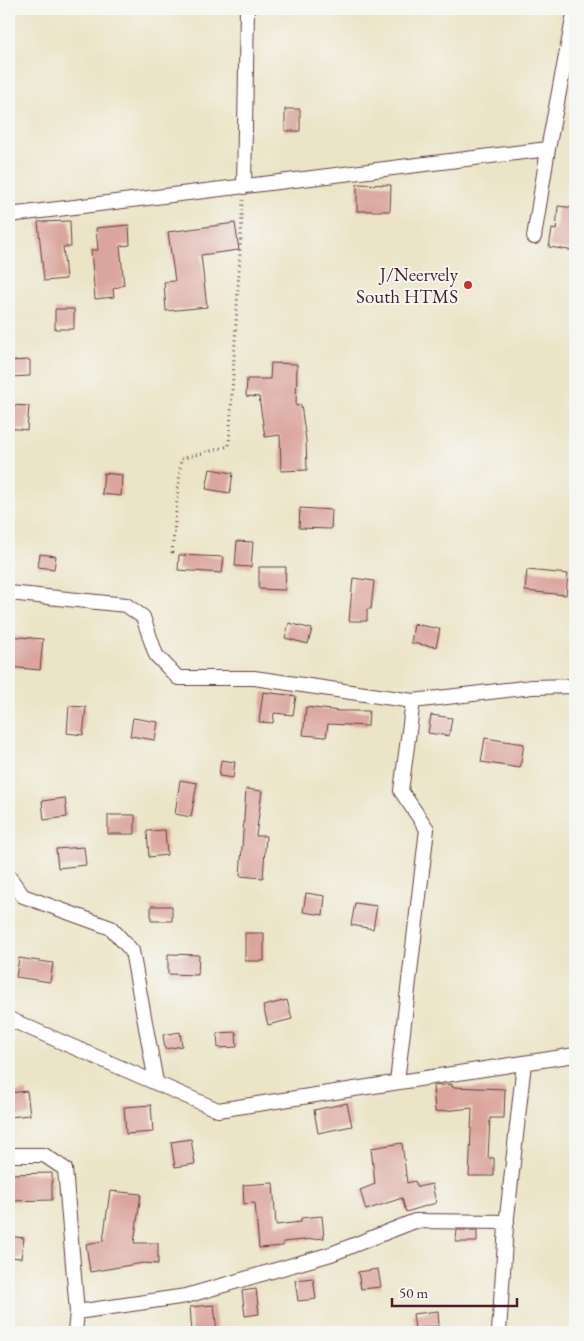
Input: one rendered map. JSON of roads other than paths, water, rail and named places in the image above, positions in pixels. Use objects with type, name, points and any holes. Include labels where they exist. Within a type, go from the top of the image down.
[{"type":"street","points":[[244,187],[247,9]]},
{"type":"street","points":[[534,237],[548,149],[575,9]]},
{"type":"street","points":[[9,215],[548,149]]},
{"type":"street","points":[[9,592],[126,605],[143,617],[156,655],[178,678],[254,678],[413,700],[532,688],[575,686]]},
{"type":"street","points":[[397,1082],[427,829],[401,791],[413,700]]},
{"type":"street","points":[[9,877],[22,896],[111,928],[132,951],[156,1082]]},
{"type":"street","points":[[9,1020],[218,1110],[524,1062],[575,1056]]},
{"type":"street","points":[[499,1332],[507,1222],[524,1062]]},
{"type":"street","points":[[9,1155],[44,1155],[65,1169],[77,1312],[75,1332]]},
{"type":"street","points":[[77,1312],[186,1296],[332,1254],[415,1221],[507,1222]]},
{"type":"place","name":"J/Neervely South HTMS","points":[[468,285]]}]
